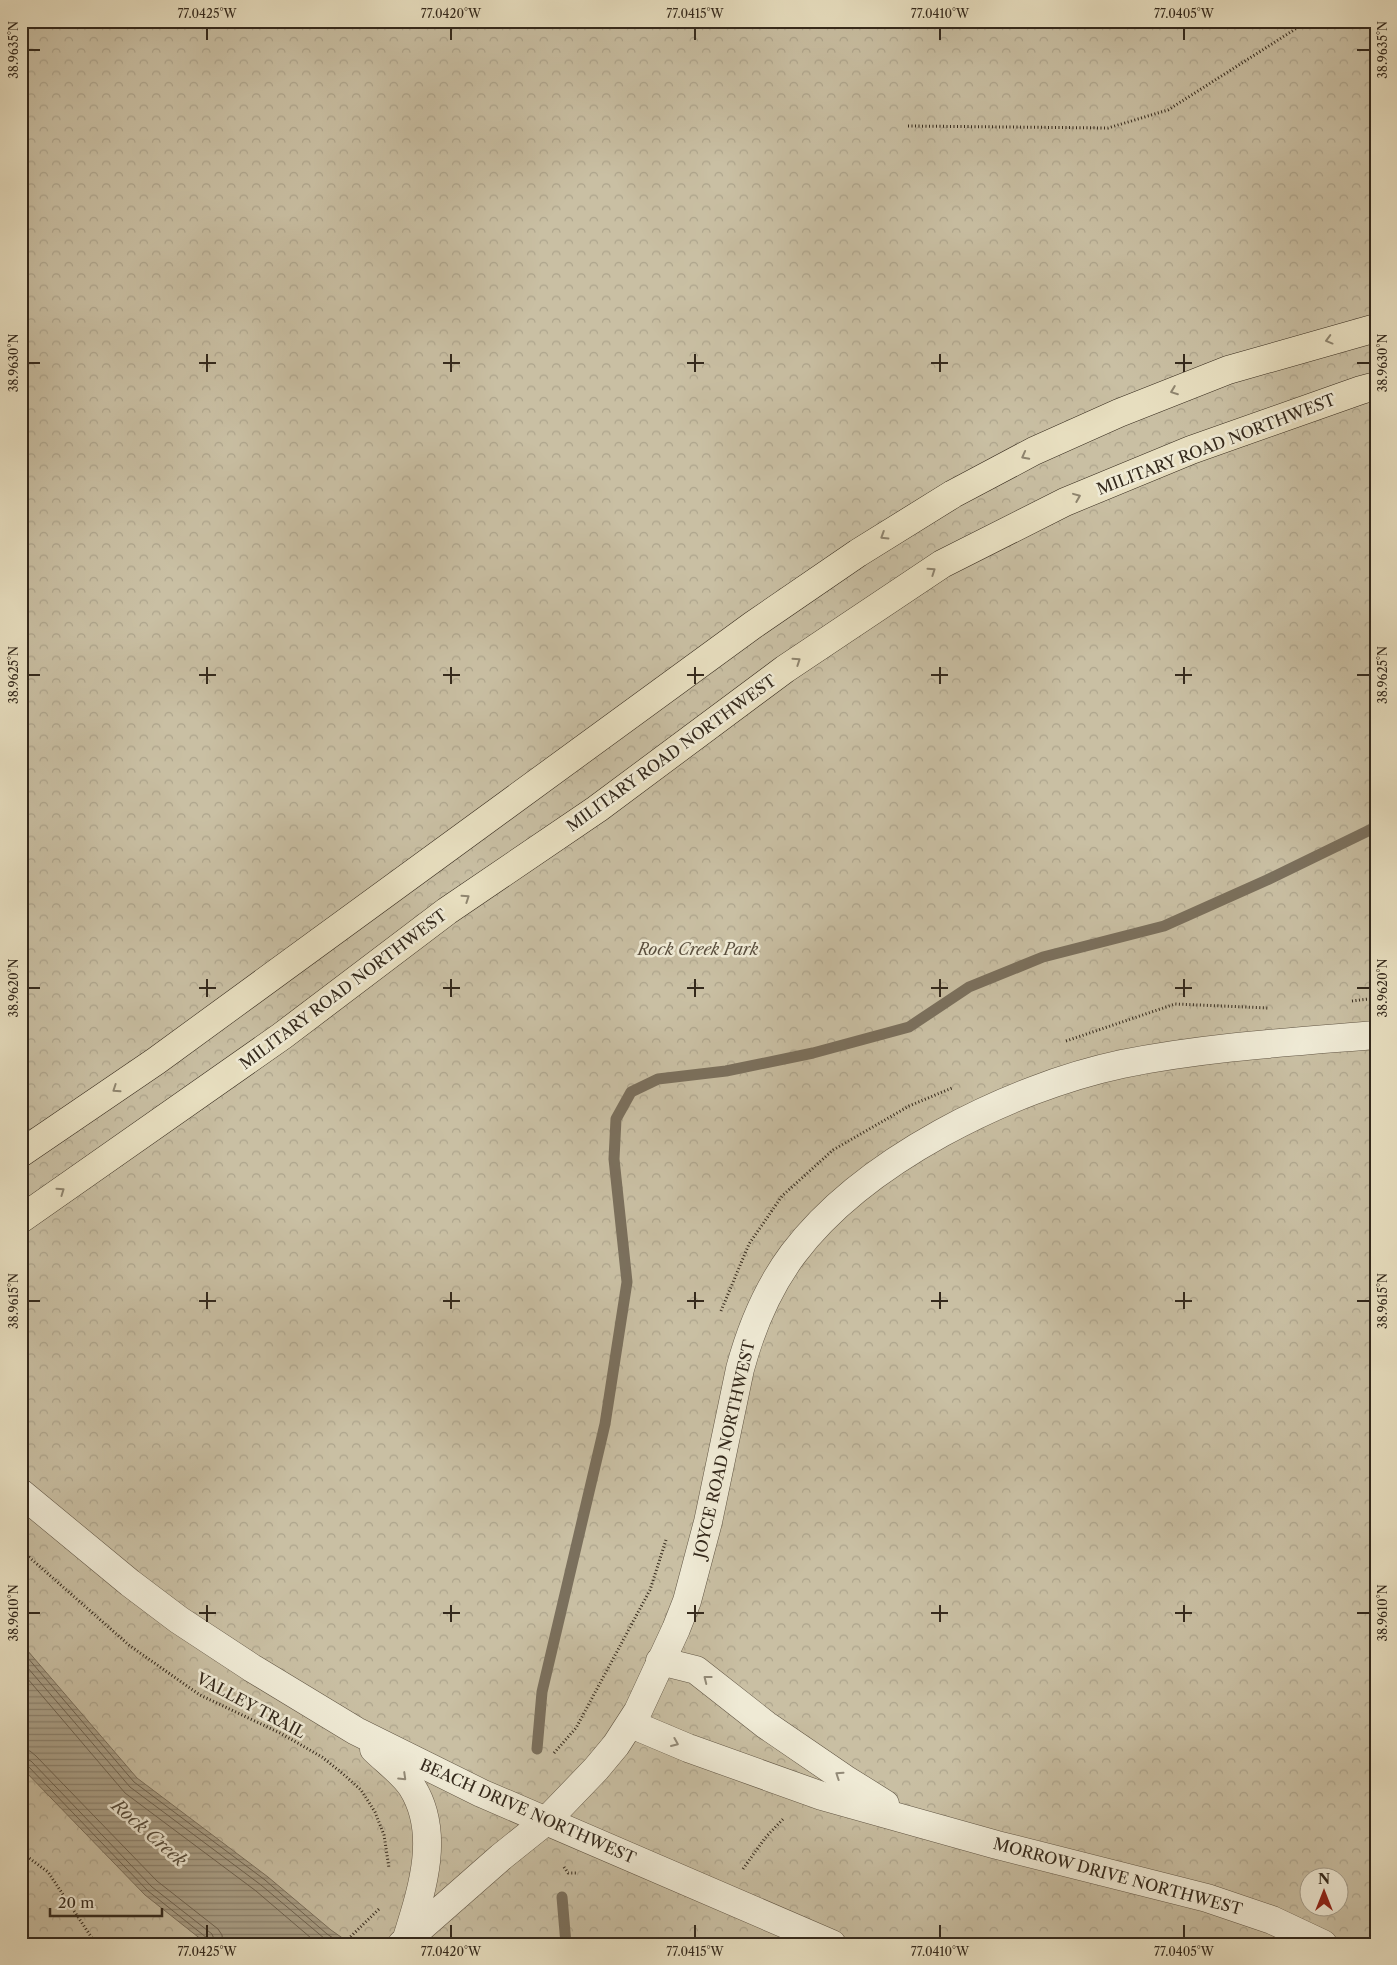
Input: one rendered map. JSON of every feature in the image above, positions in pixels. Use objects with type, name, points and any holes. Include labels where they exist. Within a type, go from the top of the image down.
[{"type":"main road","points":[[21,1153],[156,1061],[753,625],[858,553],[953,494],[1034,451],[1119,413],[1228,370],[1376,328]]},
{"type":"main road","name":"MILITARY ROAD NORTHWEST","points":[[21,1219],[282,1036],[448,911],[597,809],[785,668],[942,564],[1066,502],[1182,453],[1376,386]]},
{"type":"street","name":"JOYCE ROAD NORTHWEST","points":[[405,1941],[501,1857],[546,1821],[596,1769],[638,1711],[676,1629],[694,1574],[745,1350],[760,1310],[793,1255],[835,1208],[889,1167],[945,1132],[1022,1096],[1076,1077],[1121,1064],[1234,1046],[1376,1035]]},
{"type":"street","name":"BEACH DRIVE NORTHWEST","points":[[21,1493],[88,1550],[180,1620],[252,1668],[356,1731],[481,1793],[832,1944]]},
{"type":"street","name":"MORROW DRIVE NORTHWEST","points":[[660,1661],[696,1670],[766,1725],[845,1779],[910,1819]]},
{"type":"street","name":"MORROW DRIVE NORTHWEST","points":[[630,1724],[688,1748],[822,1796],[910,1819],[997,1845],[1207,1898],[1272,1920],[1323,1944]]},
{"type":"street","points":[[356,1731],[411,1785],[423,1810],[427,1827],[423,1887],[405,1941]]},
{"type":"path","points":[[908,126],[1108,128],[1168,110],[1308,21]]},
{"type":"path","points":[[1350,1001],[1376,998]]},
{"type":"path","points":[[1066,1041],[1175,1004],[1273,1008]]},
{"type":"path","points":[[720,1315],[749,1244],[782,1196],[833,1150],[909,1106],[952,1087]]},
{"type":"path","points":[[554,1753],[576,1728],[650,1590],[668,1535]]},
{"type":"path","name":"VALLEY TRAIL","points":[[21,1550],[130,1646],[200,1695],[280,1733],[322,1757],[361,1790],[375,1812],[384,1835],[389,1873]]},
{"type":"path","points":[[738,1876],[765,1838],[781,1820],[802,1805],[822,1796]]},
{"type":"path","points":[[21,1852],[48,1872],[96,1944]]},
{"type":"path","points":[[566,1868],[568,1873]]},
{"type":"path","points":[[344,1944],[382,1906]]},
{"type":"green space","name":"Rock Creek Park","points":[[21,21],[1376,21],[1376,1944],[21,1944]]},
{"type":"water","name":"Rock Creek","points":[[21,1643],[137,1778],[268,1877],[331,1930],[351,1944],[207,1944],[145,1895],[21,1767]]},
{"type":"waterway","points":[[537,1749],[542,1692],[605,1424],[627,1282],[614,1159],[616,1119],[631,1092],[658,1079],[726,1071],[813,1053],[909,1027],[969,987],[1043,957],[1164,926],[1267,880],[1376,827]]},
{"type":"waterway","points":[[562,1897],[566,1944]]}]
